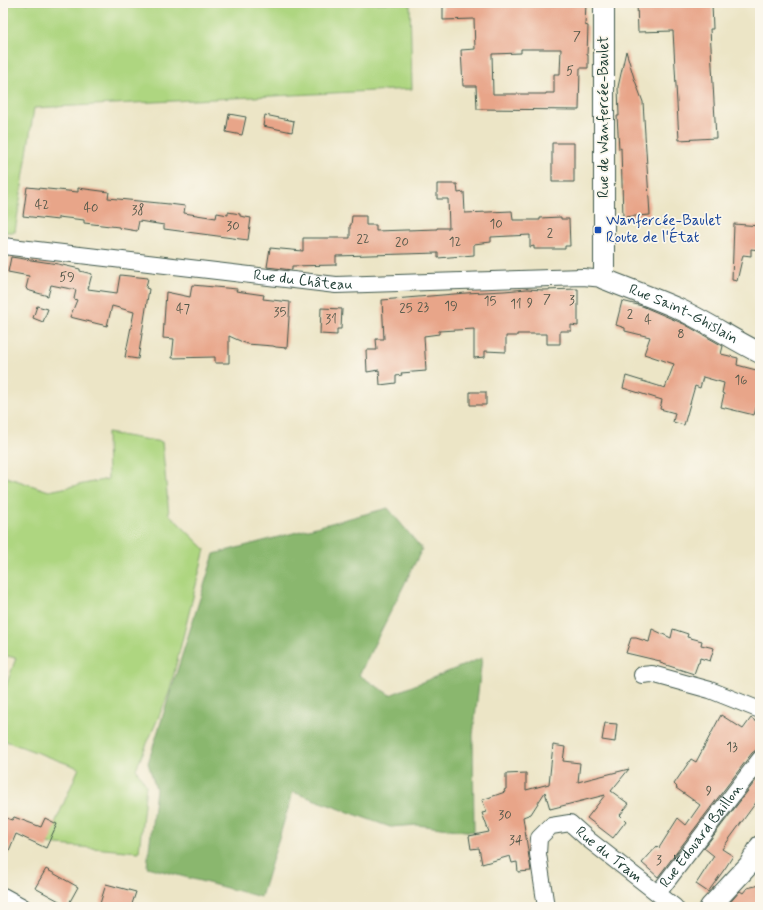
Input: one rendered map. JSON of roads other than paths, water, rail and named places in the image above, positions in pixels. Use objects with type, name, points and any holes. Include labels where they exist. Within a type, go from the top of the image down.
[{"type":"main road","name":"Rue de Wanfercée-Baulet","points":[[604,3],[604,280]]},
{"type":"main road","name":"Rue Saint-Ghislain","points":[[604,280],[678,309],[760,353]]},
{"type":"main road","points":[[710,907],[755,862],[760,846]]},
{"type":"street","name":"Rue du Château","points":[[3,246],[336,285],[583,277],[604,280]]},
{"type":"street","points":[[642,675],[652,674],[710,690],[760,710]]},
{"type":"street","name":"Rue Édouard Baillon","points":[[658,893],[760,759]]},
{"type":"street","name":"Rue du Tram","points":[[546,907],[538,854],[539,838],[550,826],[570,823],[589,840],[675,907]]},
{"type":"street","points":[[3,896],[23,907]]},
{"type":"place","name":"Wanfercée-Baulet Route de l'État","points":[[598,230]]}]
